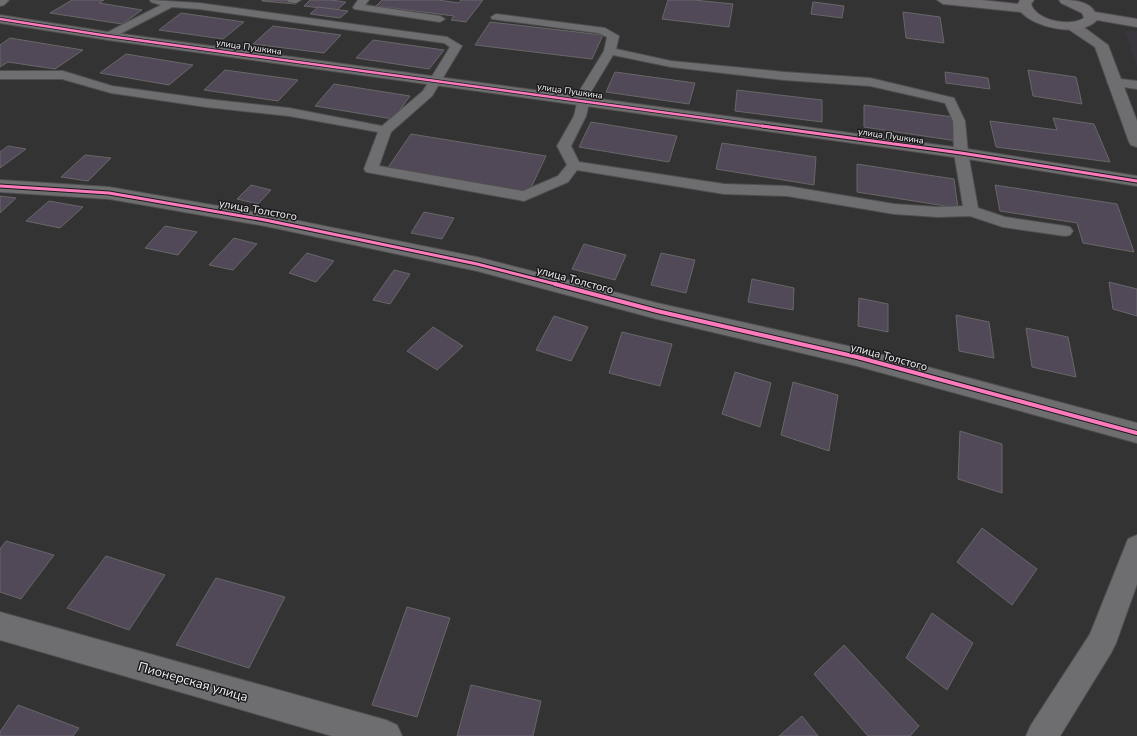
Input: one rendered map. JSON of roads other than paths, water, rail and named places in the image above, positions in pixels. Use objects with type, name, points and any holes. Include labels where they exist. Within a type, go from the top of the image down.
[{"type":"main road","points":[[943,0],[1026,4],[1033,16],[1042,20],[1073,26],[1088,23],[1091,19],[1091,15]]},
{"type":"main road","points":[[1065,0],[1082,6],[1091,15],[1137,23]]},
{"type":"street","name":"улица Пушкина","points":[[0,19],[108,36],[583,100],[1137,180]]},
{"type":"street","points":[[1073,26],[1101,45],[1113,82],[1137,142]]},
{"type":"street","name":"улица Толстого","points":[[0,186],[109,193],[265,220],[477,264],[657,311],[857,357],[1137,433]]},
{"type":"street","points":[[1042,736],[1101,643],[1137,548]]},
{"type":"street","name":"Пионерская улица","points":[[0,626],[386,736]]},
{"type":"lane","points":[[155,0],[170,4],[207,7],[447,40],[456,46],[428,93],[385,130],[371,169],[524,196],[563,180],[574,165]]},
{"type":"lane","points":[[364,0],[358,7],[440,18]]},
{"type":"lane","points":[[108,36],[170,4]]},
{"type":"lane","points":[[496,18],[601,30],[613,36],[610,51],[586,90],[580,116],[564,146],[574,165]]},
{"type":"lane","points":[[610,51],[671,64],[784,76],[870,82],[950,101],[959,121],[961,154],[971,211]]},
{"type":"lane","points":[[0,75],[63,75],[111,89],[206,103],[289,112],[385,130]]},
{"type":"lane","points":[[1113,82],[1137,85]]},
{"type":"lane","points":[[574,165],[724,189],[787,191],[894,209],[938,212],[971,211],[1003,222],[1065,231]]}]
